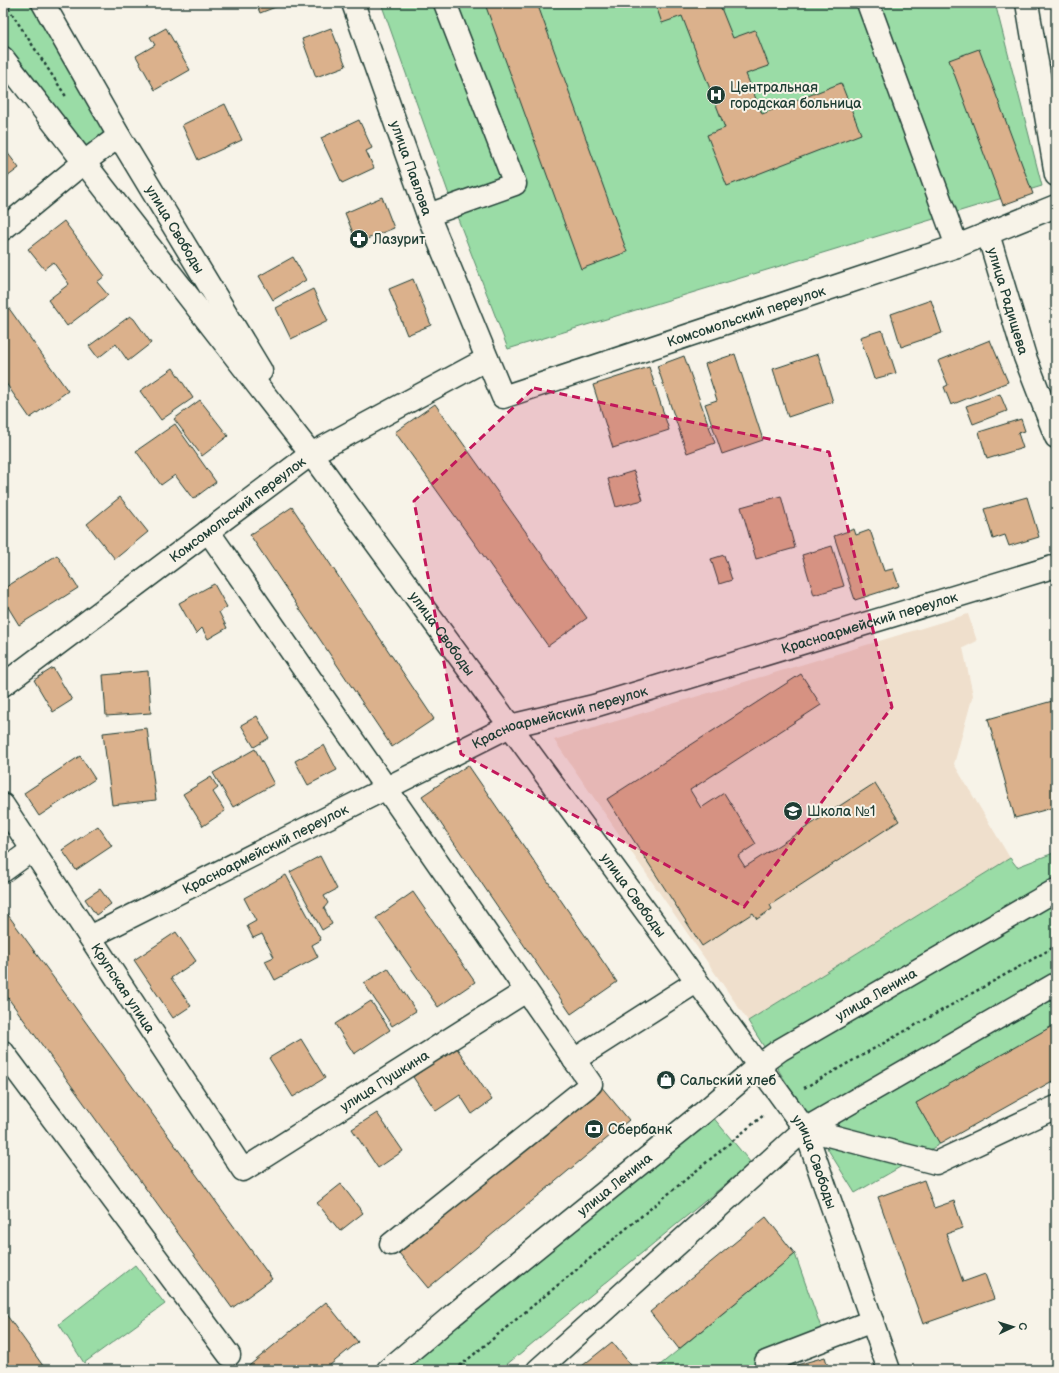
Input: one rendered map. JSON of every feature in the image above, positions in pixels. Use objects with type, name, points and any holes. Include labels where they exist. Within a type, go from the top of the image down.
[{"type":"street","name":"улица Свободы","points":[[43,3],[120,136],[311,454]]},
{"type":"street","name":"улица Павлова","points":[[352,3],[428,215],[504,397]]},
{"type":"street","points":[[428,215],[515,184],[445,3]]},
{"type":"street","points":[[868,3],[957,246]]},
{"type":"street","points":[[1027,3],[1056,175]]},
{"type":"street","name":"улица Свободы","points":[[3,58],[311,454],[805,1129],[889,1370]]},
{"type":"street","points":[[3,229],[84,163],[120,136]]},
{"type":"street","name":"улица Радищева","points":[[1056,206],[988,234],[1025,357],[1056,437]]},
{"type":"street","name":"Комсомольский переулок","points":[[504,397],[957,246],[988,234]]},
{"type":"street","name":"Комсомольский переулок","points":[[3,685],[311,454],[487,359]]},
{"type":"street","points":[[208,532],[591,1084],[391,1244]]},
{"type":"street","name":"Красноармейский переулок","points":[[90,937],[510,726],[602,704],[1056,566]]},
{"type":"street","name":"Крупская улица","points":[[3,805],[243,1170]]},
{"type":"street","points":[[3,871],[32,850]]},
{"type":"street","name":"улица Ленина","points":[[388,1370],[453,1315],[704,1112],[758,1066],[780,1050],[1056,890]]},
{"type":"street","points":[[574,1060],[696,982]]},
{"type":"street","points":[[538,1370],[805,1129],[1056,984]]},
{"type":"street","name":"улица Пушкина","points":[[243,1170],[526,991]]},
{"type":"street","points":[[3,1052],[229,1355]]},
{"type":"street","points":[[805,1129],[936,1163],[1056,1107]]},
{"type":"street","points":[[768,1370],[766,1362],[872,1321]]},
{"type":"path","points":[[5,3],[70,103]]},
{"type":"path","points":[[455,1370],[783,1100],[1056,946]]},
{"type":"highlighted area","points":[[534,388],[829,452],[892,707],[744,907],[461,754],[414,501]]},
{"type":"shaded area","name":"Школа №1","points":[[968,614],[977,641],[963,648],[973,695],[954,764],[1010,858],[748,1021],[554,740]]},
{"type":"green space","points":[[3,3],[43,3],[119,136],[83,163],[3,58]]},
{"type":"green space","name":"Центральная городская больница","points":[[381,3],[995,3],[1042,186],[508,349],[453,206]]},
{"type":"green space","points":[[1056,852],[1056,1024],[916,1103],[940,1144],[855,1193],[748,1021],[1010,858],[1017,867]]},
{"type":"green space","points":[[712,1116],[751,1163],[500,1370],[405,1370]]},
{"type":"green space","points":[[795,1254],[825,1339],[768,1370],[654,1370]]},
{"type":"green space","points":[[135,1265],[165,1304],[84,1363],[59,1324]]},
{"type":"building","points":[[256,3],[286,3],[260,13]]},
{"type":"building","points":[[537,3],[627,252],[581,269],[485,4]]},
{"type":"building","points":[[655,3],[719,3],[733,38],[755,30],[769,66],[746,74],[762,114],[841,83],[861,134],[727,186],[707,135],[725,128],[682,16],[662,23]]},
{"type":"building","points":[[166,28],[190,70],[155,90],[136,56],[155,45],[150,37]]},
{"type":"building","points":[[331,28],[346,66],[316,77],[302,39]]},
{"type":"building","points":[[979,49],[1033,194],[1003,205],[949,60]]},
{"type":"building","points":[[225,104],[242,140],[198,160],[182,125]]},
{"type":"building","points":[[359,120],[372,148],[366,151],[374,168],[342,183],[321,138]]},
{"type":"building","points":[[3,147],[19,168],[3,180]]},
{"type":"building","points":[[382,197],[394,228],[357,243],[345,213]]},
{"type":"building","points":[[64,221],[105,276],[97,282],[108,295],[67,326],[48,300],[69,284],[53,262],[44,269],[28,249]]},
{"type":"building","points":[[293,257],[306,280],[273,300],[259,276]]},
{"type":"building","points":[[413,279],[431,325],[407,335],[389,289]]},
{"type":"building","points":[[313,289],[328,321],[291,339],[276,308]]},
{"type":"building","points":[[3,300],[68,391],[30,418],[3,379]]},
{"type":"building","points":[[931,300],[942,333],[901,347],[891,314]]},
{"type":"building","points":[[130,316],[134,319],[151,343],[128,361],[116,344],[98,358],[89,346]]},
{"type":"building","points":[[882,330],[896,373],[874,379],[860,337]]},
{"type":"building","points":[[990,340],[1008,382],[951,405],[944,387],[948,385],[938,361]]},
{"type":"building","points":[[735,354],[763,440],[722,454],[705,404],[717,400],[705,364]]},
{"type":"building","points":[[818,354],[833,402],[788,417],[773,369]]},
{"type":"building","points":[[684,356],[715,443],[687,453],[657,366]]},
{"type":"building","points":[[649,367],[669,430],[613,448],[593,385]]},
{"type":"building","points":[[173,368],[193,398],[161,420],[140,391]]},
{"type":"building","points":[[1000,394],[1007,411],[973,424],[966,406]]},
{"type":"building","points":[[200,400],[228,436],[202,456],[174,419]]},
{"type":"building","points":[[435,404],[587,618],[548,646],[395,432]]},
{"type":"building","points":[[1021,419],[1025,431],[1018,433],[1023,448],[987,459],[979,432]]},
{"type":"building","points":[[175,424],[216,482],[193,499],[175,475],[161,485],[136,451]]},
{"type":"building","points":[[634,471],[643,500],[616,507],[608,479]]},
{"type":"building","points":[[781,496],[795,548],[756,559],[741,507]]},
{"type":"building","points":[[120,497],[148,532],[115,559],[87,524]]},
{"type":"building","points":[[1027,497],[1039,537],[1009,546],[1005,535],[993,539],[984,509]]},
{"type":"building","points":[[292,507],[434,719],[392,747],[250,535]]},
{"type":"building","points":[[854,529],[856,535],[870,530],[884,571],[893,569],[899,586],[855,600],[834,536]]},
{"type":"building","points":[[832,546],[844,586],[814,595],[802,555]]},
{"type":"building","points":[[57,555],[78,588],[19,625],[3,599],[3,589]]},
{"type":"building","points":[[724,555],[732,580],[719,584],[711,559]]},
{"type":"building","points":[[214,584],[227,607],[219,612],[227,628],[208,639],[202,628],[196,634],[179,603]]},
{"type":"building","points":[[53,668],[72,700],[53,712],[34,680]]},
{"type":"building","points":[[148,671],[151,713],[106,716],[103,675]]},
{"type":"building","points":[[801,674],[821,705],[690,790],[701,808],[724,793],[756,844],[738,856],[745,867],[875,783],[899,821],[770,905],[772,909],[757,919],[753,913],[702,946],[607,799]]},
{"type":"building","points":[[1056,700],[1056,807],[1015,818],[988,719]]},
{"type":"building","points":[[257,716],[269,738],[254,747],[241,725]]},
{"type":"building","points":[[147,728],[156,800],[112,805],[103,733]]},
{"type":"building","points":[[324,745],[337,770],[308,785],[295,761]]},
{"type":"building","points":[[255,749],[274,784],[233,807],[213,773]]},
{"type":"building","points":[[80,756],[95,779],[39,816],[24,793]]},
{"type":"building","points":[[468,765],[617,982],[571,1014],[422,796]]},
{"type":"building","points":[[211,777],[218,788],[213,792],[225,811],[203,826],[183,794]]},
{"type":"building","points":[[98,826],[112,846],[76,870],[62,850]]},
{"type":"building","points":[[320,856],[337,889],[324,896],[328,903],[324,908],[332,924],[322,930],[290,872]]},
{"type":"building","points":[[286,875],[321,940],[312,945],[318,957],[275,980],[265,961],[274,957],[262,934],[253,938],[247,926],[256,921],[244,898]]},
{"type":"building","points":[[100,889],[111,904],[96,915],[85,899]]},
{"type":"building","points":[[413,892],[475,982],[438,1007],[376,918]]},
{"type":"building","points":[[3,908],[272,1279],[232,1308],[3,991]]},
{"type":"building","points":[[176,932],[196,961],[171,978],[191,1006],[173,1018],[134,960]]},
{"type":"building","points":[[388,968],[416,1011],[392,1026],[364,983]]},
{"type":"building","points":[[371,1001],[390,1030],[354,1054],[335,1024]]},
{"type":"building","points":[[1056,1024],[1056,1079],[940,1144],[916,1103]]},
{"type":"building","points":[[301,1039],[325,1078],[293,1097],[269,1058]]},
{"type":"building","points":[[456,1047],[492,1100],[472,1114],[460,1095],[436,1111],[413,1077]]},
{"type":"building","points":[[600,1085],[629,1120],[428,1288],[399,1253]]},
{"type":"building","points":[[377,1113],[403,1151],[378,1168],[352,1129]]},
{"type":"building","points":[[924,1180],[934,1208],[954,1201],[963,1228],[946,1234],[963,1282],[985,1274],[994,1299],[923,1324],[878,1197]]},
{"type":"building","points":[[341,1184],[363,1213],[340,1231],[317,1203]]},
{"type":"building","points":[[766,1217],[795,1254],[679,1349],[650,1312]]},
{"type":"building","points":[[326,1302],[358,1342],[324,1370],[244,1370]]},
{"type":"building","points":[[3,1310],[46,1370],[3,1370]]},
{"type":"building","points":[[612,1342],[635,1370],[577,1370]]},
{"type":"building","points":[[825,1357],[829,1370],[779,1370]]},
{"type":"place","name":"Центральная городская больница","points":[[716,95]]},
{"type":"place","name":"Лазурит","points":[[359,239]]},
{"type":"place","name":"Школа №1","points":[[793,811]]},
{"type":"place","name":"Сальский хлеб","points":[[666,1080]]},
{"type":"place","name":"Сбербанк","points":[[594,1129]]}]
